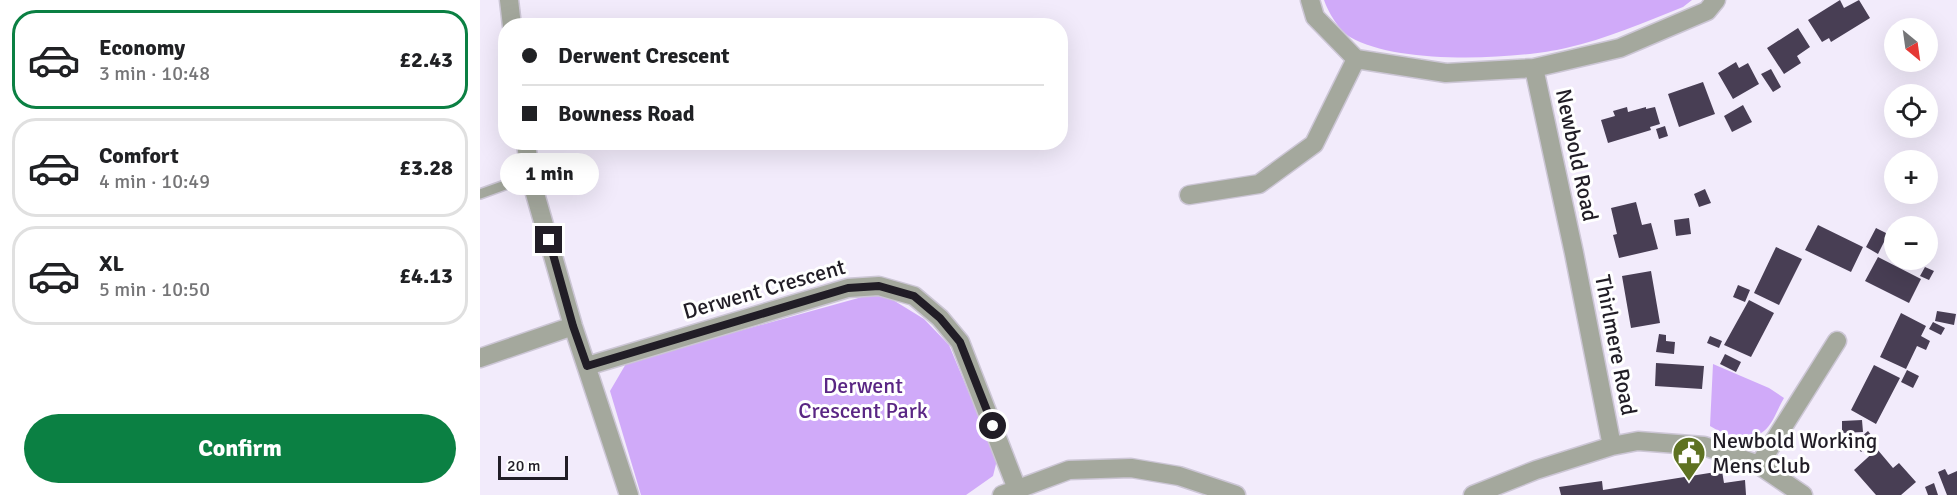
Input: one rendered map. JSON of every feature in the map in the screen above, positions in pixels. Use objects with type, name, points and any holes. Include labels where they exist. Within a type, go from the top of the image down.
[{"type":"street","points":[[509,0],[511,18]]},
{"type":"street","points":[[1189,195],[1259,184],[1314,144],[1356,59],[1316,17],[1310,0]]},
{"type":"street","name":"Newbold Road","points":[[1356,59],[1446,73],[1534,68],[1620,48],[1707,11],[1716,0]]},
{"type":"street","name":"Newbold Road","points":[[1534,68],[1574,253]]},
{"type":"street","points":[[527,150],[530,176],[573,326],[629,495]]},
{"type":"street","name":"Thirlmere Road","points":[[1574,253],[1612,446]]},
{"type":"street","name":"Derwent Crescent","points":[[587,366],[848,288],[879,286],[914,296],[940,318],[960,342],[1010,492]]},
{"type":"street","points":[[480,358],[573,326]]},
{"type":"street","points":[[1760,465],[1837,341]]},
{"type":"street","name":"Thirlmere Road","points":[[1473,495],[1536,470],[1612,446],[1638,441],[1704,446],[1760,465],[1803,495]]},
{"type":"street","points":[[1010,492],[1069,470],[1131,468],[1179,476],[1236,495]]},
{"type":"lane","points":[[480,194],[530,176]]},
{"type":"green space","points":[[1324,0],[1692,0],[1683,7],[1625,30],[1566,48],[1517,55],[1456,58],[1397,52],[1371,46],[1350,37],[1334,20]]},
{"type":"green space","name":"Derwent Crescent Park","points":[[880,292],[924,319],[949,345],[997,460],[993,476],[966,495],[641,495],[610,391],[627,362]]},
{"type":"green space","points":[[1713,364],[1769,388],[1784,398],[1773,420],[1764,431],[1758,435],[1744,437],[1729,435],[1710,426]]},
{"type":"building","points":[[1840,0],[1844,8],[1859,0],[1870,18],[1831,42],[1829,38],[1822,42],[1808,20]]},
{"type":"building","points":[[1798,28],[1810,47],[1797,56],[1801,63],[1784,74],[1767,48]]},
{"type":"building","points":[[1736,62],[1739,68],[1748,63],[1759,84],[1733,99],[1718,73]]},
{"type":"building","points":[[1771,69],[1781,87],[1773,92],[1761,74]]},
{"type":"building","points":[[1703,82],[1715,114],[1679,127],[1668,94]]},
{"type":"building","points":[[1743,105],[1752,122],[1732,132],[1724,116]]},
{"type":"building","points":[[1627,107],[1628,112],[1655,107],[1660,124],[1650,127],[1651,130],[1608,143],[1601,120],[1615,116],[1613,111]]},
{"type":"building","points":[[1665,126],[1668,136],[1659,139],[1656,129]]},
{"type":"building","points":[[1705,189],[1711,203],[1699,207],[1694,194]]},
{"type":"building","points":[[1636,202],[1642,225],[1651,223],[1658,249],[1619,258],[1613,235],[1617,234],[1611,208]]},
{"type":"building","points":[[1689,218],[1691,234],[1676,236],[1674,220]]},
{"type":"building","points":[[1818,225],[1863,247],[1851,272],[1805,250]]},
{"type":"building","points":[[1876,228],[1884,232],[1884,242],[1878,254],[1866,247]]},
{"type":"building","points":[[1776,247],[1802,259],[1779,305],[1754,293]]},
{"type":"building","points":[[1878,257],[1884,260],[1884,270],[1903,270],[1921,279],[1909,303],[1865,281]]},
{"type":"building","points":[[1923,270],[1934,271],[1929,280],[1920,276]]},
{"type":"building","points":[[1651,271],[1660,323],[1631,328],[1622,276]]},
{"type":"building","points":[[1738,285],[1750,290],[1745,302],[1733,297]]},
{"type":"building","points":[[1749,300],[1774,313],[1751,357],[1724,345]]},
{"type":"building","points":[[1937,311],[1956,314],[1954,325],[1935,321]]},
{"type":"building","points":[[1901,313],[1926,326],[1921,336],[1930,341],[1926,350],[1917,346],[1906,369],[1880,357]]},
{"type":"building","points":[[1933,322],[1945,328],[1941,335],[1929,329]]},
{"type":"building","points":[[1659,334],[1666,335],[1666,341],[1675,342],[1674,354],[1656,352]]},
{"type":"building","points":[[1710,336],[1722,341],[1719,348],[1707,343]]},
{"type":"building","points":[[1725,354],[1741,362],[1736,372],[1720,364]]},
{"type":"building","points":[[1656,363],[1704,366],[1702,389],[1655,386]]},
{"type":"building","points":[[1874,365],[1900,378],[1876,424],[1851,410]]},
{"type":"building","points":[[1907,370],[1919,376],[1913,388],[1901,382]]},
{"type":"building","points":[[1862,420],[1863,432],[1842,433],[1842,421]]},
{"type":"building","points":[[1868,431],[1875,440],[1861,452],[1854,443]]},
{"type":"building","points":[[1877,449],[1893,468],[1899,463],[1916,482],[1901,495],[1876,495],[1854,470]]},
{"type":"building","points":[[1945,469],[1948,475],[1957,471],[1957,495],[1947,495],[1938,472]]},
{"type":"building","name":"Newbold Working Mens Club","points":[[1722,471],[1724,483],[1745,480],[1746,495],[1561,495],[1559,487],[1602,481],[1603,490]]},
{"type":"building","points":[[1934,483],[1938,495],[1928,495],[1925,487]]},
{"type":"place","name":"Newbold Working Mens Club","points":[[1689,482]]},
{"type":"route","points":[[549,240],[573,326],[587,366],[848,288],[879,286],[914,296],[940,318],[960,342],[993,426]]}]
